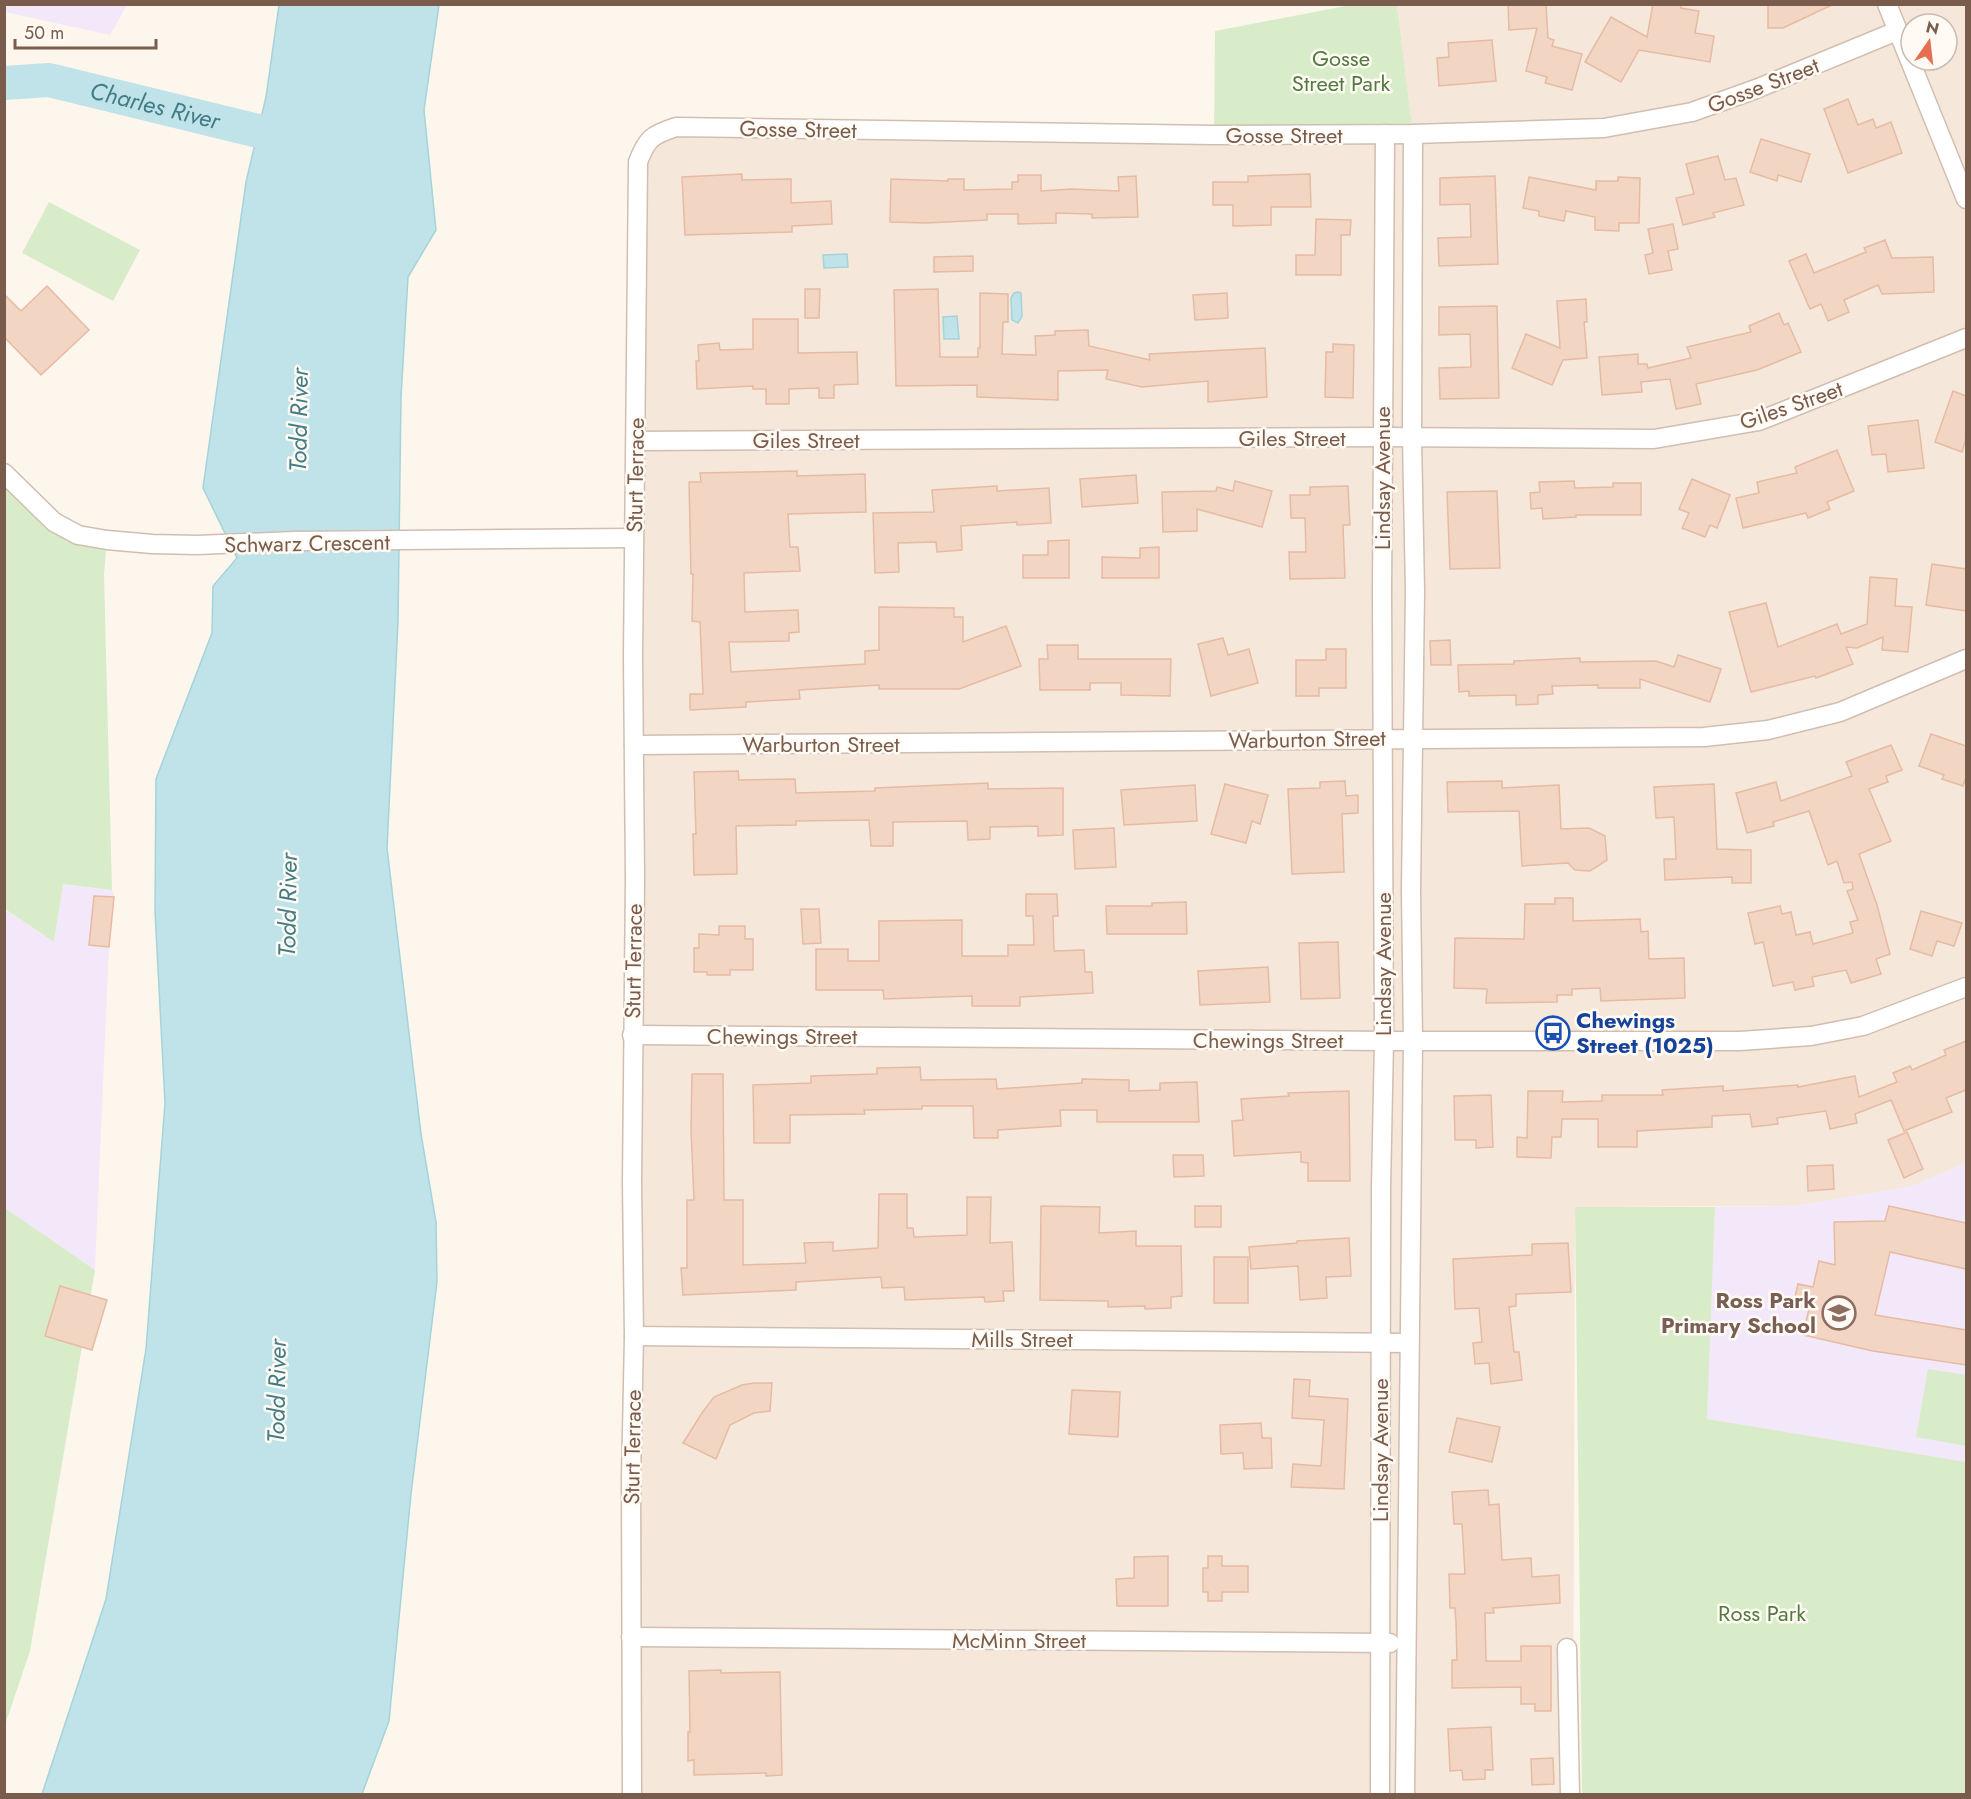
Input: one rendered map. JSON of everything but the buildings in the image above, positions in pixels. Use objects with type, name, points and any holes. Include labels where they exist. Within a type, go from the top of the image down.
[{"type":"street","points":[[1887,4],[1966,199]]},
{"type":"street","name":"Gosse Street","points":[[655,134],[676,127],[1214,135],[1413,134],[1604,128],[1692,112],[1756,89],[1897,31]]},
{"type":"street","name":"Sturt Terrace","points":[[632,1794],[634,1336],[632,1035],[635,879],[634,538],[638,162],[644,144],[655,134]]},
{"type":"street","name":"Lindsay Avenue","points":[[1380,1794],[1384,1041],[1382,437],[1385,134]]},
{"type":"street","name":"Lindsay Avenue","points":[[1405,1794],[1413,1041],[1411,890],[1415,591],[1412,438],[1413,134]]},
{"type":"street","name":"Giles Street","points":[[636,441],[1382,437],[1654,439],[1759,421],[1966,338]]},
{"type":"street","name":"Schwarz Crescent","points":[[4,473],[54,522],[78,535],[107,540],[197,545],[295,541],[634,538]]},
{"type":"street","name":"Warburton Street","points":[[634,745],[1704,737],[1768,730],[1840,712],[1966,659]]},
{"type":"street","name":"Chewings Street","points":[[632,1035],[1384,1041],[1740,1041],[1811,1036],[1863,1026],[1966,987]]},
{"type":"street","name":"Mills Street","points":[[634,1336],[1409,1343]]},
{"type":"street","name":"McMinn Street","points":[[631,1637],[1406,1644]]},
{"type":"street","points":[[1567,1648],[1570,1794]]},
{"type":"shaded area","points":[[5,4],[127,5],[110,35],[5,12]]},
{"type":"shaded area","points":[[1397,5],[1966,5],[1966,1163],[1913,1186],[1795,1206],[1575,1207],[1573,1794],[632,1794],[638,162],[655,134],[1413,134]]},
{"type":"shaded area","points":[[63,884],[112,890],[114,897],[109,947],[95,1270],[5,1208],[4,909],[54,942]]},
{"type":"shaded area","name":"Ross Park Primary School","points":[[1966,1163],[1966,1462],[1706,1419],[1715,1207],[1795,1206],[1912,1186]]},
{"type":"green space","name":"Gosse Street Park","points":[[1351,5],[1397,5],[1413,134],[1214,135],[1215,31]]},
{"type":"green space","points":[[49,202],[140,250],[113,301],[22,253]]},
{"type":"green space","points":[[4,473],[32,503],[107,540],[104,574],[112,890],[63,884],[54,942],[5,909]]},
{"type":"green space","name":"Ross Park","points":[[1575,1207],[1715,1207],[1707,1419],[1966,1462],[1966,1794],[1582,1794]]},
{"type":"green space","points":[[5,1208],[95,1270],[30,1651],[5,1725]]},
{"type":"green space","points":[[1928,1369],[1966,1375],[1966,1446],[1916,1437]]},
{"type":"water","name":"Todd River","points":[[279,5],[439,5],[424,110],[436,230],[408,277],[401,397],[398,622],[387,848],[421,1134],[436,1222],[437,1282],[411,1494],[389,1721],[362,1794],[42,1794],[106,1599],[146,1349],[165,1103],[155,911],[156,779],[212,633],[213,586],[237,558],[203,488],[246,182],[266,97]]},
{"type":"water","points":[[847,254],[848,267],[824,268],[823,255]]},
{"type":"water","points":[[1014,293],[1021,293],[1022,316],[1018,323],[1012,320],[1011,298]]},
{"type":"water","points":[[957,316],[959,339],[944,339],[943,317]]},
{"type":"waterway","name":"Charles River","points":[[4,83],[49,80],[303,142]]},
{"type":"place","name":"Chewings Street (1025)","points":[[1553,1033]]},
{"type":"place","name":"Ross Park Primary School","points":[[1839,1313]]}]
